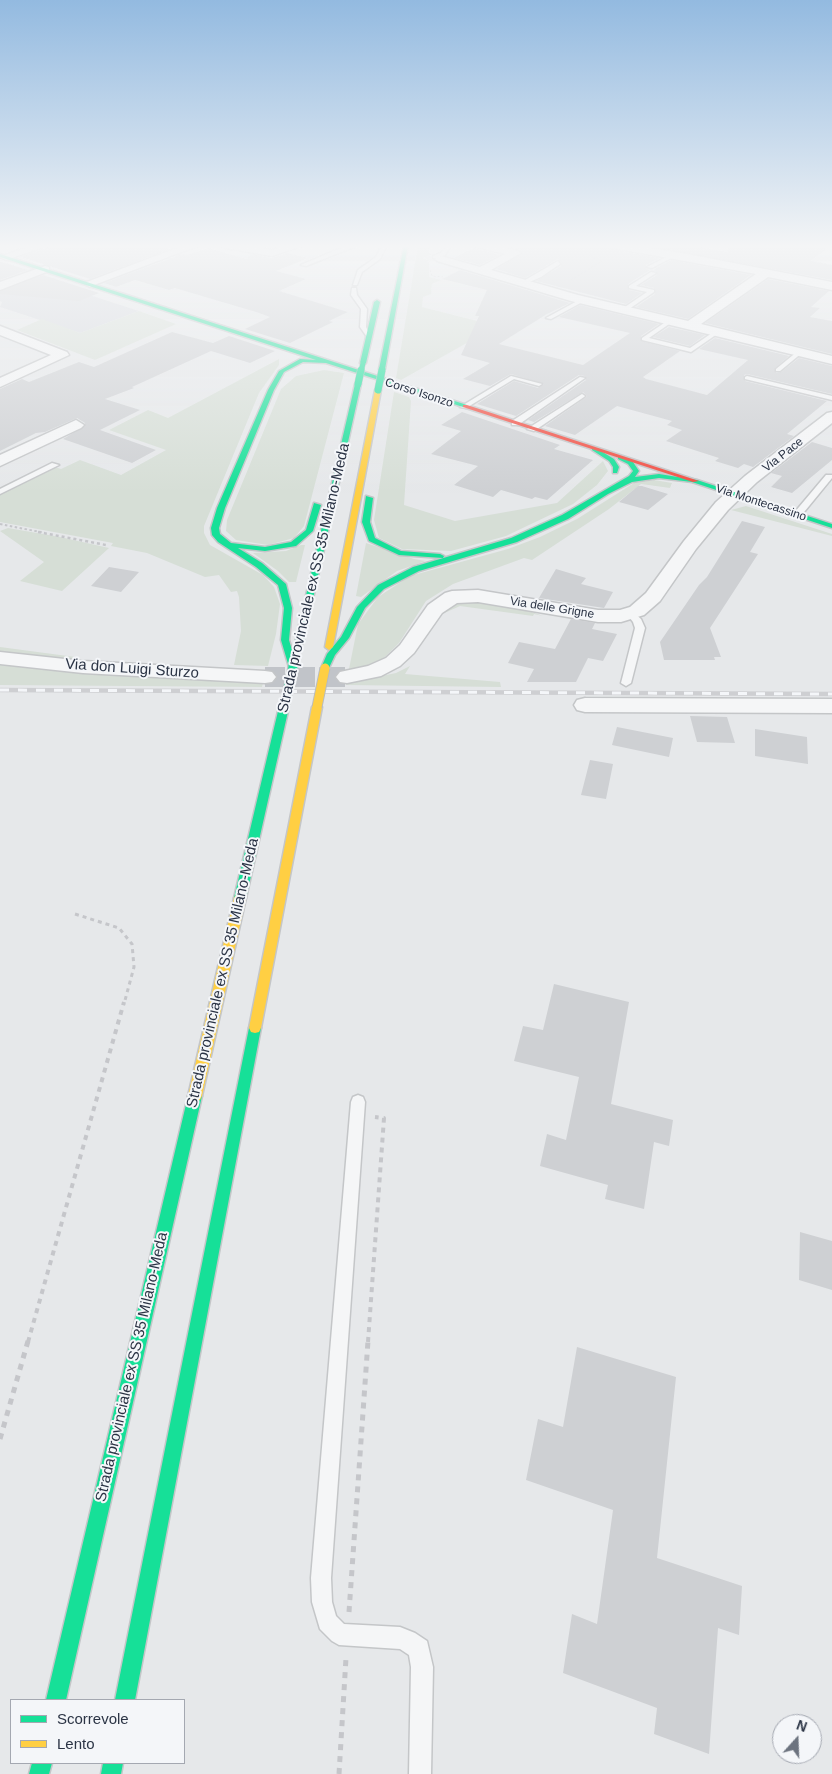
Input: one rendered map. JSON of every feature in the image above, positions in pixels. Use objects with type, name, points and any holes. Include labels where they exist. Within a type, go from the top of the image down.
[{"type":"main road","points":[[223,328],[310,358]]},
{"type":"main road","name":"Strada provinciale ex SS 35 Milano-Meda","points":[[56,1699],[371,328]]},
{"type":"main road","name":"Strada provinciale ex SS 35 Milano-Meda","points":[[125,1699],[390,328]]},
{"type":"main road","points":[[280,347],[288,355],[282,371],[271,390],[216,520],[216,535],[264,568],[282,584],[288,608],[285,640],[293,667]]},
{"type":"main road","points":[[271,390],[283,378],[309,365],[310,358]]},
{"type":"main road","points":[[282,371],[296,362],[310,358]]},
{"type":"main road","name":"Corso Isonzo","points":[[310,358],[690,480]]},
{"type":"main road","points":[[300,370],[323,367],[345,369]]},
{"type":"main road","points":[[594,449],[612,460],[616,467],[615,472]]},
{"type":"main road","points":[[620,458],[634,466]]},
{"type":"main road","points":[[592,500],[615,472],[626,466],[654,468]]},
{"type":"main road","points":[[620,485],[634,474],[634,466]]},
{"type":"main road","points":[[221,540],[242,548],[266,549],[284,547],[299,540],[311,527],[322,492],[337,475]]},
{"type":"main road","points":[[362,475],[368,494],[367,530],[372,539],[380,545],[399,553],[423,556],[457,554],[481,550]]},
{"type":"main road","points":[[325,668],[332,654],[345,638],[355,615],[368,598],[382,587],[416,569],[514,540],[637,478],[659,476],[690,480]]},
{"type":"main road","name":"Via Montecassino","points":[[690,480],[832,526]]},
{"type":"street","points":[[698,328],[832,360]]},
{"type":"street","points":[[0,330],[62,355],[0,383]]},
{"type":"street","name":"Via Pace","points":[[734,494],[832,416]]},
{"type":"street","points":[[0,462],[76,426]]},
{"type":"street","name":"Via delle Grigne","points":[[348,677],[381,669],[398,658],[434,609],[452,597],[478,596],[598,616],[631,613],[643,608],[654,597],[690,545],[734,494]]},
{"type":"street","name":"Via don Luigi Sturzo","points":[[0,658],[155,672],[265,677]]},
{"type":"street","points":[[585,705],[832,706]]},
{"type":"lane","points":[[364,328],[369,336]]},
{"type":"lane","points":[[660,328],[644,339],[691,350],[717,332]]},
{"type":"lane","points":[[778,370],[800,352]]},
{"type":"lane","points":[[464,407],[513,377],[539,384]]},
{"type":"lane","points":[[514,424],[582,378]]},
{"type":"lane","points":[[747,378],[832,398]]},
{"type":"lane","points":[[532,429],[582,396]]},
{"type":"lane","points":[[0,492],[55,465]]},
{"type":"lane","points":[[797,515],[829,477]]},
{"type":"lane","points":[[626,683],[640,628],[638,620],[631,613]]},
{"type":"lane","points":[[358,1110],[321,1589],[322,1602],[327,1622],[333,1630],[348,1636],[400,1638],[408,1640],[419,1649],[422,1667],[420,1774]]},
{"type":"path","points":[[0,524],[106,545]]},
{"type":"path","points":[[0,1439],[134,967],[132,944],[119,928],[76,914]]},
{"type":"path","points":[[339,1774],[384,1118],[358,1110]]},
{"type":"shaded area","points":[[22,328],[66,328],[80,333],[94,328],[167,328],[95,360],[17,330]]},
{"type":"shaded area","points":[[64,328],[94,328],[80,333]]},
{"type":"shaded area","points":[[404,328],[494,328],[401,380],[396,378]]},
{"type":"shaded area","points":[[279,359],[279,365],[259,393],[204,526],[204,533],[210,545],[263,575],[274,587],[280,604],[276,634],[268,666],[234,665],[241,631],[239,597],[237,591],[231,592],[219,575],[205,577],[147,553],[111,546],[113,543],[0,522],[0,495],[55,467],[61,469],[80,460],[121,475],[166,450],[109,430],[148,410],[168,418]]},
{"type":"shaded area","points":[[324,370],[344,373],[304,526],[294,538],[268,545],[236,540],[226,531],[227,520],[281,389],[296,376]]},
{"type":"shaded area","points":[[394,392],[409,397],[411,401],[404,505],[455,521],[557,503],[603,461],[608,471],[597,485],[573,504],[506,536],[451,551],[402,549],[379,538],[374,520]]},
{"type":"shaded area","points":[[654,480],[672,483],[670,488],[641,484],[609,509],[532,560],[524,558],[453,584],[426,601],[399,643],[383,659],[372,666],[349,669],[358,624],[378,597],[410,576],[508,549],[540,537],[577,519],[634,483]]},
{"type":"shaded area","points":[[746,506],[832,534],[832,536],[731,510]]},
{"type":"shaded area","points":[[8,528],[109,548],[62,591],[20,581],[44,562],[0,531]]},
{"type":"shaded area","points":[[366,543],[414,559],[426,561],[397,571],[361,597],[356,596]]},
{"type":"shaded area","points":[[305,545],[296,582],[289,582],[278,571],[253,553],[286,551]]},
{"type":"shaded area","points":[[468,600],[526,610],[543,616],[460,606],[440,615],[456,602]]},
{"type":"shaded area","points":[[0,647],[75,657],[63,660],[0,654]]},
{"type":"shaded area","points":[[0,665],[110,675],[263,683],[262,687],[0,685]]},
{"type":"shaded area","points":[[410,666],[405,674],[500,682],[501,687],[346,685],[346,683],[396,673]]},
{"type":"building","points":[[248,328],[321,328],[290,343],[245,329]]},
{"type":"building","points":[[474,328],[525,328],[499,344],[583,365],[630,333],[607,328],[653,328],[641,336],[641,341],[680,351],[643,377],[646,379],[707,395],[748,360],[699,349],[715,338],[789,356],[775,368],[776,373],[781,372],[799,358],[832,366],[832,394],[747,374],[744,375],[745,381],[827,401],[787,434],[794,436],[753,467],[744,464],[738,468],[715,461],[719,458],[666,441],[682,430],[667,425],[672,421],[617,406],[575,435],[545,426],[585,398],[587,396],[583,392],[534,422],[528,420],[586,380],[585,376],[579,375],[516,416],[477,404],[514,381],[538,388],[544,384],[511,374],[490,386],[463,379],[490,363],[461,355]]},
{"type":"building","points":[[668,328],[705,335],[690,346],[653,337]]},
{"type":"building","points":[[725,328],[832,328],[832,354]]},
{"type":"building","points":[[172,332],[213,343],[229,336],[275,351],[250,363],[211,351],[132,387],[134,388],[105,399],[140,410],[100,430],[156,450],[132,463],[63,439],[85,426],[85,423],[77,418],[45,432],[36,433],[0,451],[0,389],[22,379],[29,382],[79,362],[94,367]]},
{"type":"building","points":[[462,412],[560,445],[554,449],[593,460],[547,500],[535,497],[532,499],[501,490],[493,497],[454,485],[478,466],[431,454],[461,431],[441,425]]},
{"type":"building","points":[[812,442],[832,448],[832,460],[792,493],[771,487],[782,476],[771,473]]},
{"type":"building","points":[[638,486],[668,494],[648,510],[619,502]]},
{"type":"building","points":[[742,521],[765,527],[750,552],[758,554],[710,628],[721,657],[714,657],[715,660],[664,660],[660,642],[699,585],[707,577]]},
{"type":"building","points":[[109,567],[139,572],[121,592],[91,586]]},
{"type":"building","points":[[556,569],[586,578],[581,584],[613,592],[604,608],[539,598]]},
{"type":"building","points":[[571,619],[595,623],[592,629],[617,634],[603,661],[588,658],[576,682],[527,682],[534,669],[508,663],[519,642],[555,649]]},
{"type":"building","points":[[690,716],[727,717],[735,743],[697,742]]},
{"type":"building","points":[[617,727],[673,738],[669,757],[612,745]]},
{"type":"building","points":[[755,729],[807,737],[808,764],[755,756]]},
{"type":"building","points":[[590,760],[613,764],[606,799],[581,795]]},
{"type":"building","points":[[554,984],[629,1002],[611,1104],[673,1120],[669,1146],[654,1142],[644,1209],[605,1199],[608,1185],[540,1166],[547,1134],[566,1140],[579,1077],[514,1061],[523,1026],[543,1030]]},
{"type":"building","points":[[800,1232],[832,1241],[832,1290],[799,1280]]},
{"type":"building","points":[[577,1347],[676,1377],[657,1558],[742,1586],[739,1635],[718,1628],[709,1754],[654,1734],[657,1708],[563,1673],[572,1614],[597,1624],[613,1510],[526,1480],[538,1419],[563,1427]]},
{"type":"tunnel","points":[[265,677],[347,677]]},
{"type":"railway","points":[[0,690],[832,694]]},
{"type":"traffic: fast","points":[[224,328],[465,406]]},
{"type":"traffic: fast","points":[[363,363],[371,328]]},
{"type":"traffic: fast","points":[[382,369],[390,328]]},
{"type":"traffic: fast","points":[[293,667],[285,640],[288,608],[282,584],[259,565],[221,540],[216,535],[215,528],[221,508],[271,390],[282,371],[302,360],[324,362]]},
{"type":"traffic: fast","points":[[358,384],[363,363]]},
{"type":"traffic: fast","points":[[378,390],[382,369]]},
{"type":"traffic: fast","points":[[299,643],[358,384]]},
{"type":"traffic: fast","points":[[594,449],[612,460],[616,467],[615,472]]},
{"type":"traffic: fast","points":[[620,458],[631,463],[636,471],[632,477],[620,485]]},
{"type":"traffic: fast","points":[[325,668],[331,654],[345,638],[361,607],[381,587],[400,576],[416,569],[514,540],[565,517],[605,492],[630,480],[659,476],[690,480]]},
{"type":"traffic: fast","points":[[695,481],[832,526]]},
{"type":"traffic: fast","points":[[369,498],[366,522],[372,539],[399,553],[440,556]]},
{"type":"traffic: fast","points":[[233,545],[265,549],[293,544],[309,531],[317,505]]},
{"type":"traffic: fast","points":[[284,707],[293,667]]},
{"type":"traffic: fast","points":[[240,898],[284,707]]},
{"type":"traffic: fast","points":[[125,1699],[255,1028]]},
{"type":"traffic: fast","points":[[56,1699],[195,1096]]},
{"type":"traffic: fast","points":[[39,1774],[42,1764]]},
{"type":"traffic: fast","points":[[111,1774],[113,1764]]},
{"type":"traffic: slow","points":[[329,647],[378,390]]},
{"type":"traffic: slow","points":[[317,707],[325,668]]},
{"type":"traffic: slow","points":[[255,1028],[317,707]]},
{"type":"traffic: slow","points":[[195,1096],[240,898]]},
{"type":"traffic: jam","points":[[465,406],[695,481]]}]
